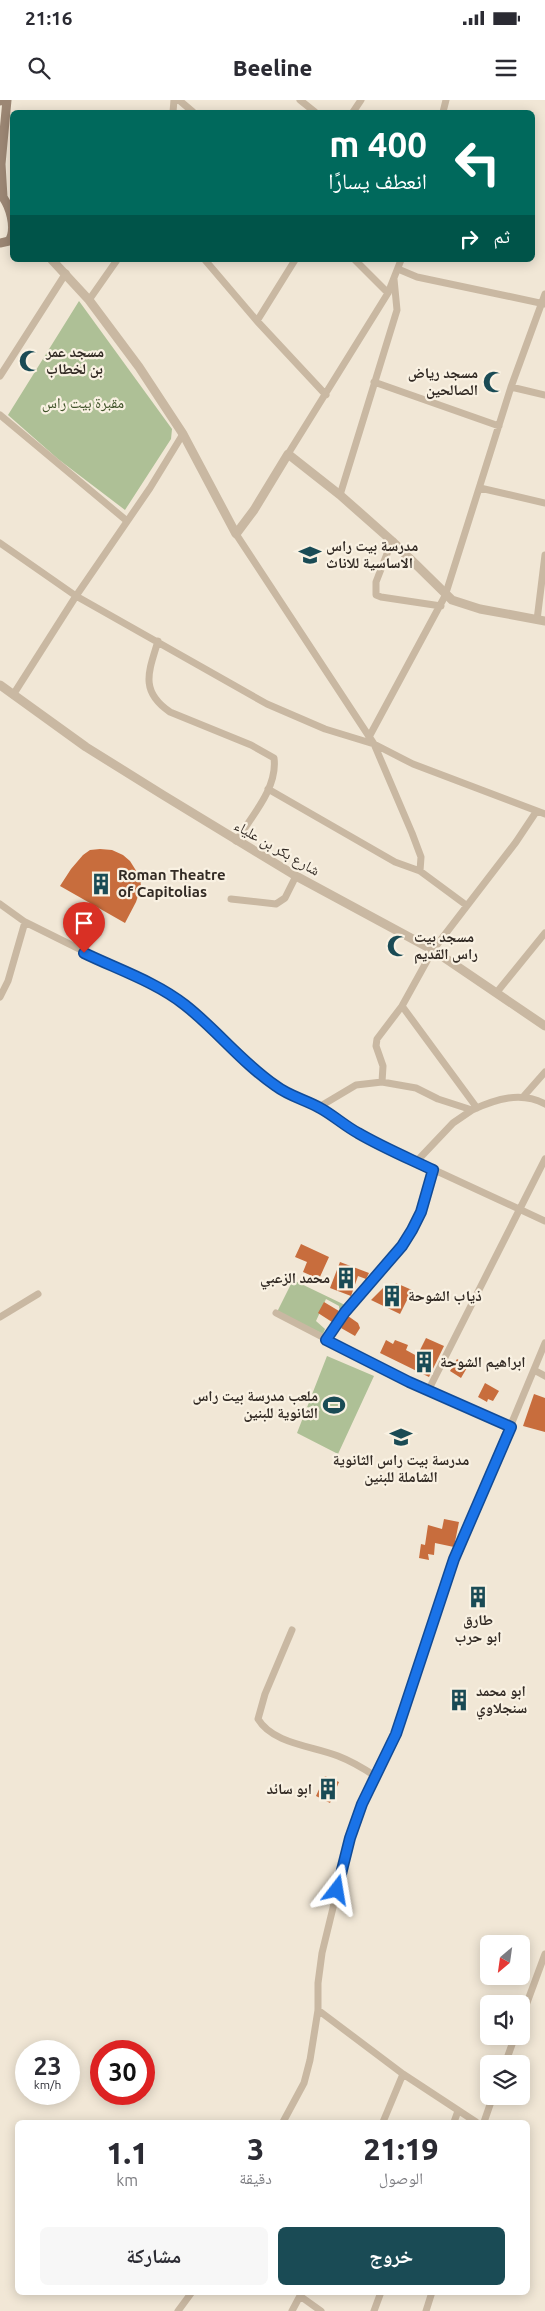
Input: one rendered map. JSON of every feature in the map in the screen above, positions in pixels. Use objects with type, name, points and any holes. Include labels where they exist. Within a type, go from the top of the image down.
[{"type":"main road","points":[[7,100],[1,164],[2,196],[10,215]]},
{"type":"street","points":[[179,100],[191,110]]},
{"type":"street","points":[[300,100],[312,110]]},
{"type":"street","points":[[54,262],[89,300],[139,367],[183,434],[236,534],[374,744],[421,857],[420,871]]},
{"type":"street","points":[[89,300],[117,262]]},
{"type":"street","points":[[207,262],[326,395]]},
{"type":"street","points":[[257,320],[293,262]]},
{"type":"street","points":[[357,262],[388,293]]},
{"type":"street","points":[[236,534],[254,510],[388,293],[400,262]]},
{"type":"street","points":[[398,269],[417,277],[544,304]]},
{"type":"street","points":[[0,376],[66,273]]},
{"type":"street","points":[[340,495],[397,310],[394,279]]},
{"type":"street","points":[[369,737],[445,596],[511,388],[544,304],[545,294]]},
{"type":"street","points":[[374,382],[499,426]]},
{"type":"street","points":[[511,388],[545,395]]},
{"type":"street","points":[[0,415],[127,521]]},
{"type":"street","points":[[13,695],[183,434]]},
{"type":"street","points":[[288,454],[340,495],[392,541],[445,596],[460,603],[480,609],[541,620],[545,555]]},
{"type":"street","points":[[480,488],[545,503]]},
{"type":"street","points":[[392,541],[376,582],[376,595],[381,598],[441,606]]},
{"type":"street","points":[[0,543],[76,596],[158,641],[216,676],[296,718],[374,744],[413,764],[545,814]]},
{"type":"street","points":[[158,641],[148,678],[152,694],[159,704],[170,712],[251,745],[274,758],[275,767],[268,789],[236,841]]},
{"type":"street","name":"شارع بكر بن علياء","points":[[0,685],[86,747],[236,841],[296,876],[433,950],[545,1026]]},
{"type":"street","points":[[268,789],[395,862],[420,871],[466,904]]},
{"type":"street","points":[[382,1082],[383,1066],[376,1049],[376,1041],[402,1006],[433,950],[466,904],[516,842],[536,812]]},
{"type":"street","points":[[231,899],[276,904],[285,898],[296,876]]},
{"type":"street","points":[[0,904],[25,922],[175,999],[203,1020],[262,1077],[289,1095],[320,1107],[358,1133],[416,1162],[545,1221]]},
{"type":"street","points":[[0,998],[8,981],[25,922]]},
{"type":"street","points":[[497,992],[545,933]]},
{"type":"street","points":[[402,1006],[475,1108]]},
{"type":"street","points":[[523,1097],[545,1072]]},
{"type":"street","points":[[320,1107],[356,1085],[382,1082],[416,1088],[438,1099],[475,1108]]},
{"type":"street","points":[[416,1162],[453,1123],[475,1108],[491,1101],[523,1097],[532,1098],[545,1104]]},
{"type":"street","points":[[428,1390],[545,1159]]},
{"type":"street","points":[[326,1340],[345,1312],[402,1246],[421,1212],[433,1170]]},
{"type":"street","points":[[0,1317],[38,1294]]},
{"type":"street","points":[[276,1313],[428,1390],[511,1427]]},
{"type":"street","points":[[284,2120],[306,2075],[318,2010],[318,1983],[326,1935],[350,1838],[375,1776],[396,1734],[454,1559],[545,1343]]},
{"type":"street","points":[[534,1370],[545,1376]]},
{"type":"street","points":[[292,1630],[265,1694],[258,1719],[270,1732],[350,1761],[375,1776]]},
{"type":"street","points":[[530,1995],[545,1954]]},
{"type":"street","points":[[318,2010],[403,2074],[473,2120]]},
{"type":"street","points":[[383,2120],[403,2074]]},
{"type":"street","points":[[485,2120],[490,2105]]},
{"type":"street","points":[[455,2120],[458,2111]]},
{"type":"street","points":[[178,2311],[190,2295]]},
{"type":"street","points":[[292,2311],[300,2295]]},
{"type":"street","points":[[302,2295],[321,2311]]},
{"type":"street","points":[[374,2311],[380,2295]]},
{"type":"street","points":[[426,2311],[431,2295]]},
{"type":"green space","name":"مقبرة بيت راس","points":[[79,301],[172,429],[171,439],[125,510],[58,459],[8,415]]},
{"type":"green space","points":[[293,1280],[345,1305],[340,1316],[339,1306],[326,1299],[316,1321],[325,1329],[323,1334],[277,1312]]},
{"type":"green space","name":"ملعب مدرسة بيت راس الثانوية للبنين","points":[[327,1356],[374,1376],[338,1454],[297,1433]]},
{"type":"building","name":"Roman Theatre of Capitolias","points":[[90,850],[112,850],[123,855],[130,861],[140,877],[141,887],[136,902],[125,923],[60,886],[83,855]]},
{"type":"building","points":[[301,1244],[329,1257],[319,1279],[303,1272],[307,1262],[295,1257]]},
{"type":"building","name":"محمد الزعبي","points":[[340,1262],[369,1273],[366,1279],[358,1276],[351,1296],[330,1288]]},
{"type":"building","name":"ذياب الشوحة","points":[[396,1283],[412,1290],[400,1314],[371,1300],[383,1288],[391,1293]]},
{"type":"building","points":[[324,1302],[339,1311],[332,1322],[318,1313]]},
{"type":"building","points":[[348,1316],[358,1323],[360,1328],[355,1336],[341,1328]]},
{"type":"building","points":[[426,1338],[444,1346],[429,1377],[380,1353],[386,1340],[393,1344],[395,1340],[408,1345],[406,1350],[417,1356]]},
{"type":"building","points":[[457,1359],[468,1366],[461,1378],[450,1371]]},
{"type":"building","points":[[485,1383],[499,1391],[493,1401],[488,1399],[487,1402],[478,1397]]},
{"type":"building","points":[[534,1394],[545,1398],[545,1432],[523,1426]]},
{"type":"building","points":[[444,1519],[459,1522],[454,1547],[435,1543],[434,1555],[428,1554],[429,1560],[419,1558],[421,1544],[425,1545],[428,1525],[442,1529]]},
{"type":"building","name":"طارق ابو حرب","points":[[475,1588],[486,1592],[481,1605],[470,1601]]},
{"type":"building","name":"ابو محمد سنجلاوي","points":[[454,1693],[467,1696],[464,1707],[451,1704]]},
{"type":"building","name":"ابو سائد","points":[[325,1776],[339,1782],[330,1803],[316,1796]]},
{"type":"place","name":"مسجد عمر بن لخطاب","points":[[30,361]]},
{"type":"place","name":"مسجد رياض الصالحين","points":[[494,382]]},
{"type":"place","name":"مدرسة بيت راس الاساسية للاناث","points":[[310,555]]},
{"type":"place","name":"Roman Theatre of Capitolias","points":[[101,884]]},
{"type":"place","name":"مسجد بيت راس القديم","points":[[398,946]]},
{"type":"place","name":"محمد الزعبي","points":[[346,1278]]},
{"type":"place","name":"ذياب الشوحة","points":[[392,1296]]},
{"type":"place","name":"ابراهيم الشوحة","points":[[424,1362]]},
{"type":"place","name":"ملعب مدرسة بيت راس الثانوية للبنين","points":[[334,1405]]},
{"type":"place","name":"مدرسة بيت راس الثانوية الشاملة للبنين","points":[[401,1437]]},
{"type":"place","name":"طارق ابو حرب","points":[[478,1597]]},
{"type":"place","name":"ابو محمد سنجلاوي","points":[[459,1700]]},
{"type":"place","name":"ابو سائد","points":[[328,1789]]},
{"type":"route","points":[[84,953],[160,989],[183,1004],[203,1020],[262,1077],[289,1095],[320,1107],[358,1133],[389,1150],[433,1170],[421,1212],[402,1246],[345,1312],[326,1340],[442,1398],[511,1427],[454,1559],[439,1601],[417,1676],[396,1734],[362,1804],[350,1838],[337,1890]]}]
